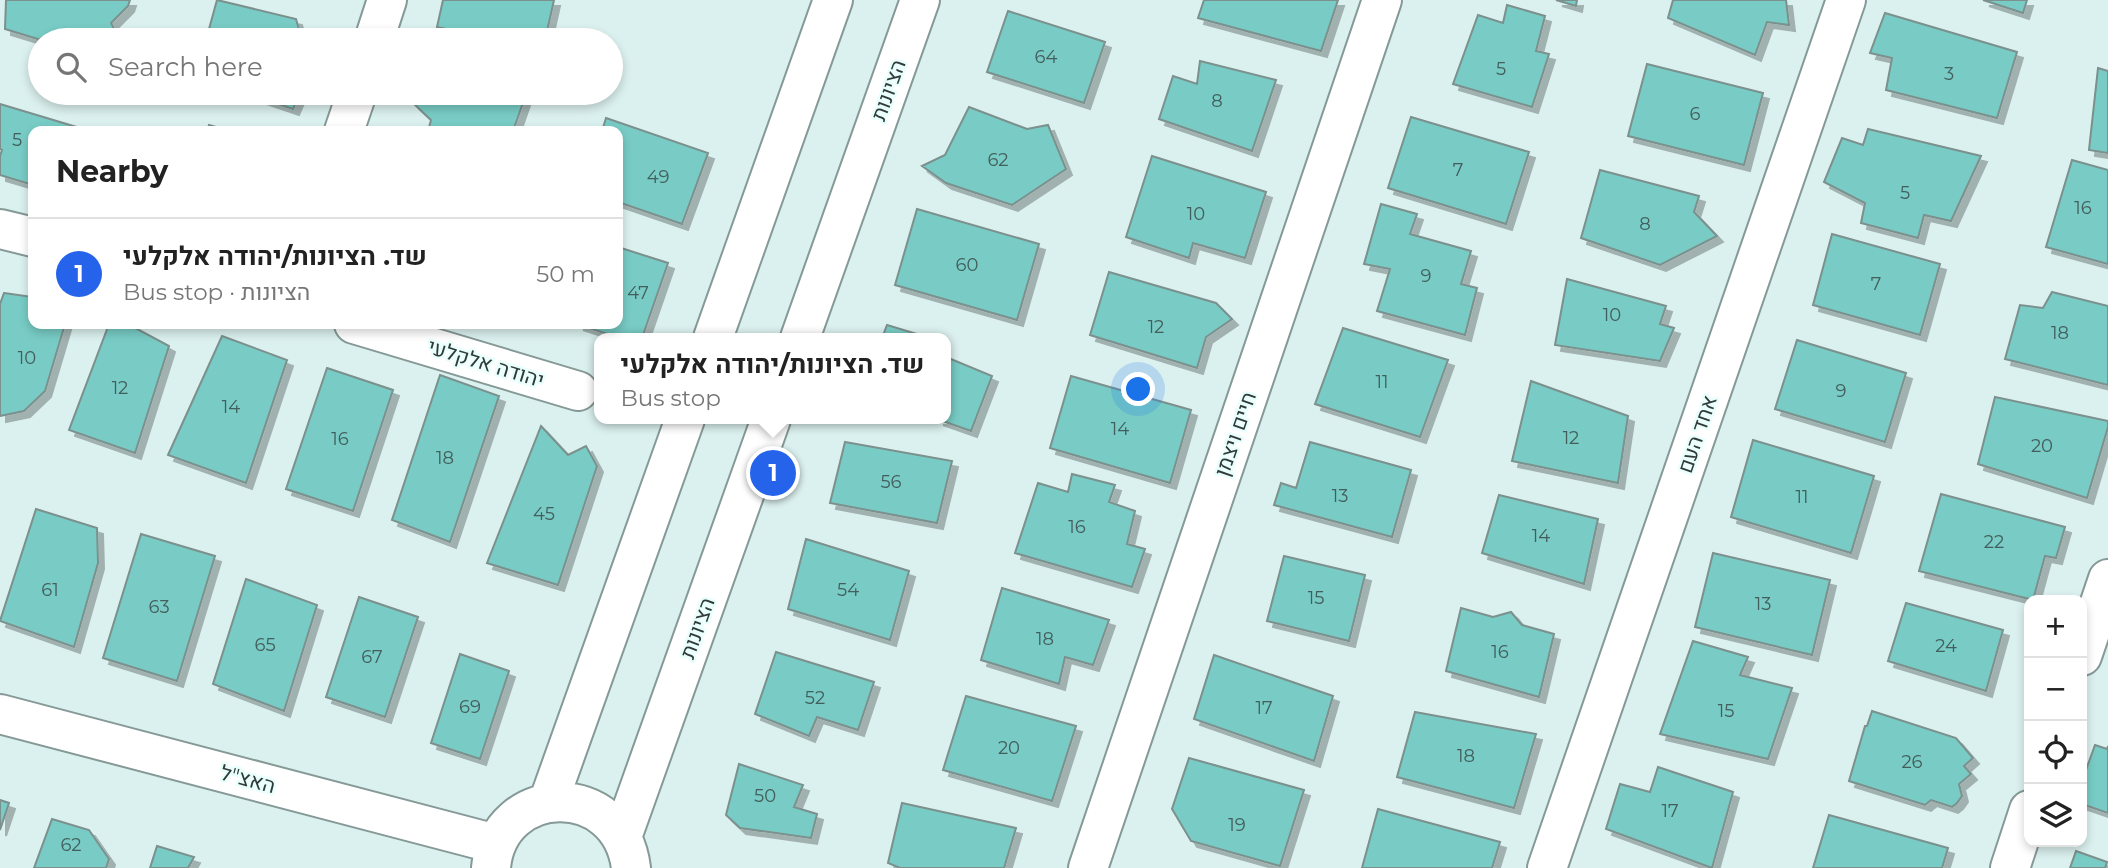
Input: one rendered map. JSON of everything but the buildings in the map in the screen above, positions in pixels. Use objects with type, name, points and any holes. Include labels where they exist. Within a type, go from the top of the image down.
[{"type":"street","points":[[378,28],[387,0]]},
{"type":"street","points":[[715,333],[833,0]]},
{"type":"street","name":"הציונות","points":[[802,333],[920,0]]},
{"type":"street","name":"חיים ויצמן","points":[[1088,868],[1382,0]]},
{"type":"street","name":"אחד העם","points":[[1547,868],[1846,0]]},
{"type":"street","points":[[346,126],[353,105]]},
{"type":"street","points":[[0,229],[28,236]]},
{"type":"street","name":"יהודה אלקלעי","points":[[371,329],[578,391]]},
{"type":"street","points":[[548,803],[683,424]]},
{"type":"street","name":"הציונות","points":[[627,853],[769,424]]},
{"type":"street","points":[[2087,641],[2108,579]]},
{"type":"street","name":"האצ\"ל","points":[[0,714],[493,856]]},
{"type":"street","points":[[493,856],[508,825],[526,811],[548,803],[570,802],[591,808],[609,820],[627,853]]},
{"type":"street","points":[[2010,868],[2024,825]]},
{"type":"place","name":"שד. הציונות/יהודה אלקלעי","points":[[773,473]]}]
